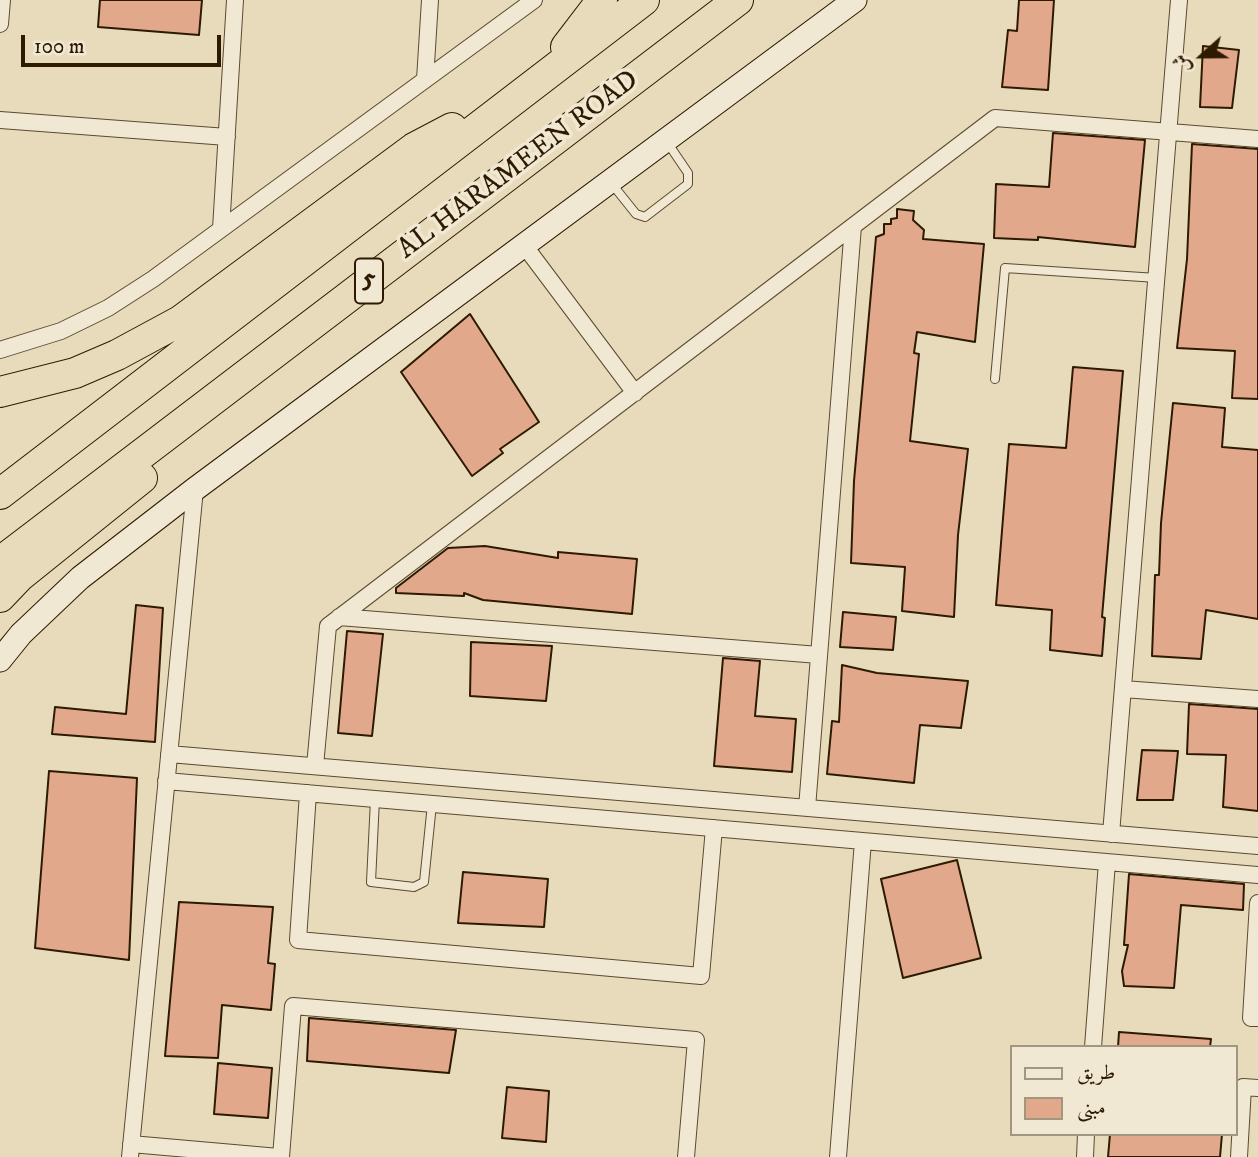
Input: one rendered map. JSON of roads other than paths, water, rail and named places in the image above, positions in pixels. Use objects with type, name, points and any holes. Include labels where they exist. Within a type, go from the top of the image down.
[{"type":"highway","points":[[0,392],[75,373],[117,355],[180,321],[414,148],[534,83],[603,0]]},
{"type":"highway","name":"AL HARAMEEN ROAD","points":[[0,494],[644,0]]},
{"type":"highway","name":"AL HARAMEEN ROAD","points":[[0,562],[738,0]]},
{"type":"highway","points":[[0,597],[20,576],[227,410],[317,320]]},
{"type":"main road","points":[[0,660],[21,634],[80,578],[195,489],[855,0]]},
{"type":"street","points":[[0,24],[2,0]]},
{"type":"street","points":[[221,229],[235,0]]},
{"type":"street","points":[[425,80],[430,0]]},
{"type":"street","points":[[0,350],[61,331],[108,308],[221,229],[534,0]]},
{"type":"street","points":[[1111,834],[1179,0]]},
{"type":"street","points":[[315,766],[328,626],[995,118],[1258,139]]},
{"type":"street","points":[[0,120],[228,137]]},
{"type":"street","points":[[807,808],[853,226]]},
{"type":"street","points":[[524,245],[635,393]]},
{"type":"street","points":[[195,489],[131,1151],[280,1157],[293,1006],[696,1040],[686,1157]]},
{"type":"street","points":[[339,617],[819,655]]},
{"type":"street","points":[[1123,689],[1258,699]]},
{"type":"street","points":[[169,754],[1258,846]]},
{"type":"street","points":[[166,781],[1258,875]]},
{"type":"street","points":[[308,793],[298,940],[701,976],[714,828]]},
{"type":"street","points":[[838,1157],[863,841]]},
{"type":"street","points":[[1093,1045],[1107,862]]},
{"type":"street","points":[[1258,903],[1251,1018],[1258,1018]]},
{"type":"street","points":[[1238,1157],[1243,1087],[1258,1088]]},
{"type":"street","points":[[1085,1157],[1086,1136]]},
{"type":"lane","points":[[610,182],[636,214],[645,217],[688,184],[688,173],[666,141]]},
{"type":"lane","points":[[995,379],[1005,268],[1157,278]]},
{"type":"lane","points":[[375,799],[371,881],[414,887],[424,883],[432,804]]}]
